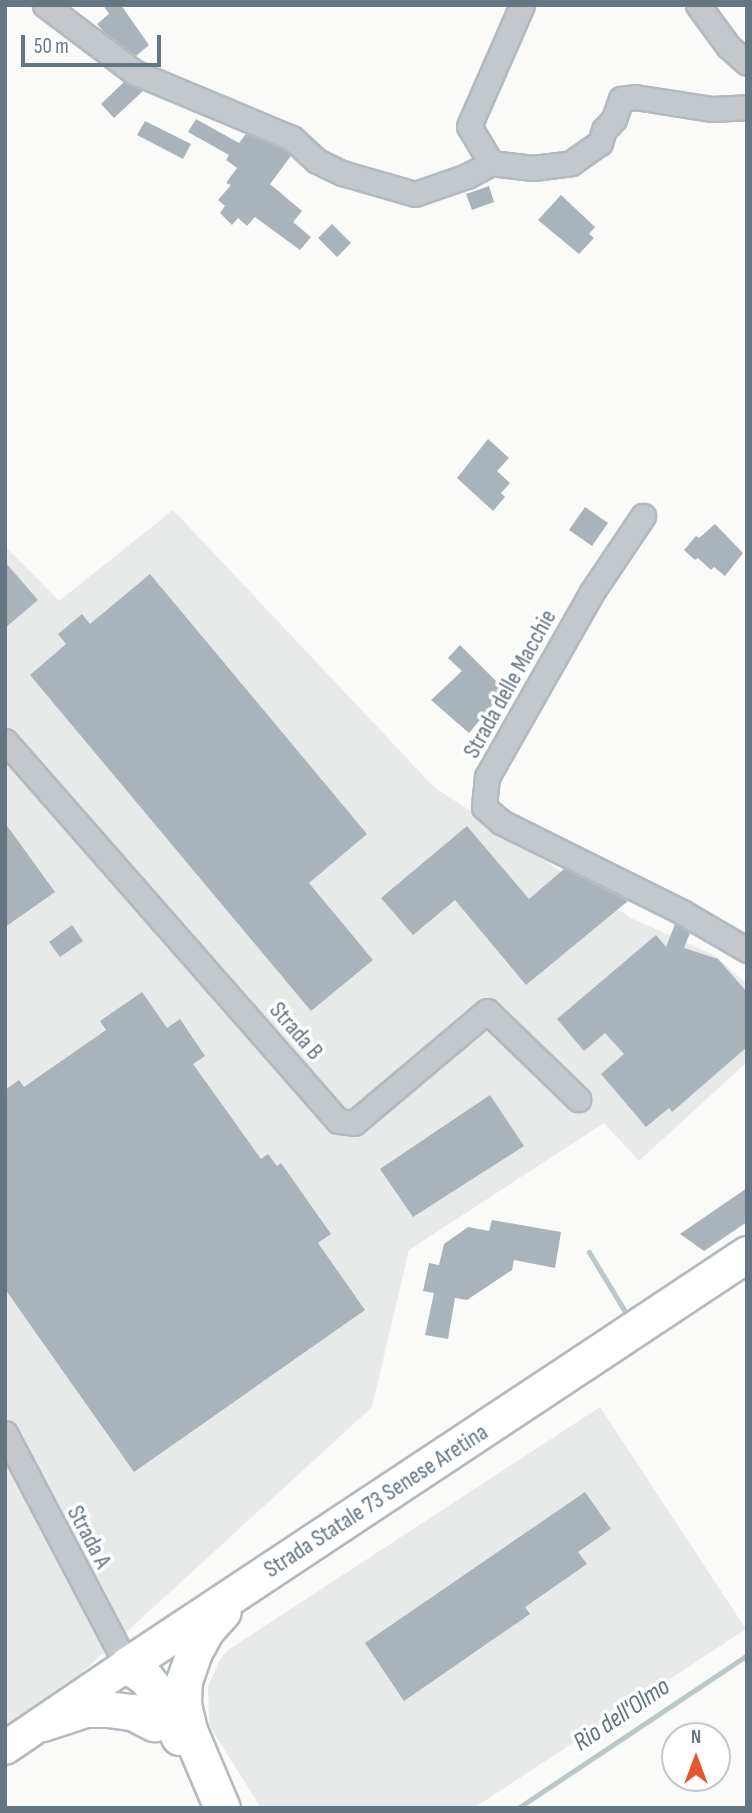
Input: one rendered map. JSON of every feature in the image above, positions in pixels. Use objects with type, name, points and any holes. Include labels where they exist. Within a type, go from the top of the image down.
[{"type":"main road","name":"Strada Statale 73 Senese Aretina","points":[[5,1748],[277,1566],[642,1313],[747,1254]]},
{"type":"main road","points":[[220,1803],[189,1730],[183,1704],[184,1681],[194,1652],[206,1630],[277,1566]]},
{"type":"main road","points":[[127,1665],[145,1677],[157,1692],[186,1752],[220,1803]]},
{"type":"main road","points":[[127,1665],[129,1684],[137,1703],[154,1723],[186,1752]]},
{"type":"main road","points":[[43,1723],[85,1709],[107,1709],[132,1712],[154,1723]]},
{"type":"street","points":[[45,5],[134,72],[292,138],[317,161],[342,173],[415,194],[467,176],[491,163],[533,168],[571,163],[600,143],[604,130],[614,119],[621,99],[635,97],[712,109],[747,107]]},
{"type":"street","points":[[491,163],[469,126],[522,5]]},
{"type":"street","points":[[698,5],[728,46],[747,63]]},
{"type":"street","name":"Strada delle Macchie","points":[[643,516],[592,592],[487,777],[484,807],[501,822],[682,912],[747,950]]},
{"type":"street","name":"Strada B","points":[[5,741],[338,1121],[355,1123],[487,1012],[578,1099]]},
{"type":"street","name":"Strada A","points":[[5,1433],[127,1665]]},
{"type":"shaded area","points":[[173,510],[434,787],[631,918],[714,955],[747,984],[747,1062],[639,1161],[604,1123],[409,1250],[372,1407],[61,1692],[5,1728],[5,546],[59,601]]},
{"type":"shaded area","points":[[600,1407],[746,1629],[474,1808],[261,1808],[209,1725],[208,1686],[221,1658],[228,1650]]},
{"type":"building","points":[[103,5],[121,5],[149,45],[136,56],[104,32],[97,24],[109,14]]},
{"type":"building","points":[[124,82],[143,91],[114,118],[101,104]]},
{"type":"building","points":[[196,119],[239,143],[246,134],[284,150],[291,156],[270,184],[302,211],[293,222],[311,237],[300,250],[255,217],[247,226],[238,218],[232,225],[220,213],[225,206],[218,200],[231,185],[226,183],[237,168],[226,160],[229,155],[188,132]]},
{"type":"building","points":[[145,121],[191,144],[183,159],[137,135]]},
{"type":"building","points":[[489,186],[494,202],[472,210],[466,194]]},
{"type":"building","points":[[561,195],[595,227],[589,234],[594,238],[579,254],[538,220]]},
{"type":"building","points":[[332,224],[351,243],[337,257],[318,238]]},
{"type":"building","points":[[488,439],[509,458],[497,471],[510,483],[501,493],[505,497],[493,511],[457,478]]},
{"type":"building","points":[[585,507],[608,523],[592,546],[569,530]]},
{"type":"building","points":[[715,524],[743,553],[725,576],[714,567],[711,570],[698,558],[695,560],[684,550],[696,536],[699,538]]},
{"type":"building","points":[[5,562],[38,600],[5,628]]},
{"type":"building","points":[[150,574],[367,834],[309,883],[373,960],[311,1011],[30,675],[66,644],[58,634],[82,614],[90,624]]},
{"type":"building","points":[[460,645],[505,690],[469,733],[431,700],[462,671],[448,658]]},
{"type":"building","points":[[5,823],[55,892],[5,927]]},
{"type":"building","points":[[467,826],[529,899],[564,869],[628,901],[526,985],[455,900],[413,935],[381,898]]},
{"type":"building","points":[[675,924],[690,933],[684,948],[718,959],[747,992],[747,1047],[672,1112],[669,1108],[646,1127],[601,1074],[624,1054],[605,1033],[584,1051],[557,1019],[656,935],[666,947]]},
{"type":"building","points":[[72,925],[83,941],[60,957],[49,942]]},
{"type":"building","points":[[142,992],[167,1028],[180,1019],[205,1056],[193,1064],[261,1159],[268,1154],[277,1166],[281,1163],[331,1234],[318,1243],[365,1310],[134,1472],[5,1289],[5,1090],[19,1080],[24,1087],[106,1030],[100,1021]]},
{"type":"building","points":[[490,1095],[524,1146],[413,1217],[380,1169]]},
{"type":"building","points":[[747,1188],[747,1222],[704,1251],[680,1234]]},
{"type":"building","points":[[492,1220],[561,1232],[555,1268],[514,1260],[512,1270],[467,1300],[455,1298],[448,1339],[425,1335],[434,1293],[423,1291],[429,1263],[439,1265],[444,1244],[468,1227],[489,1231]]},
{"type":"building","points":[[585,1492],[611,1529],[578,1552],[587,1564],[525,1607],[530,1614],[404,1701],[365,1643]]},
{"type":"waterway","points":[[589,1252],[629,1318]]},
{"type":"waterway","name":"Rio dell'Olmo","points":[[518,1808],[747,1655]]}]
